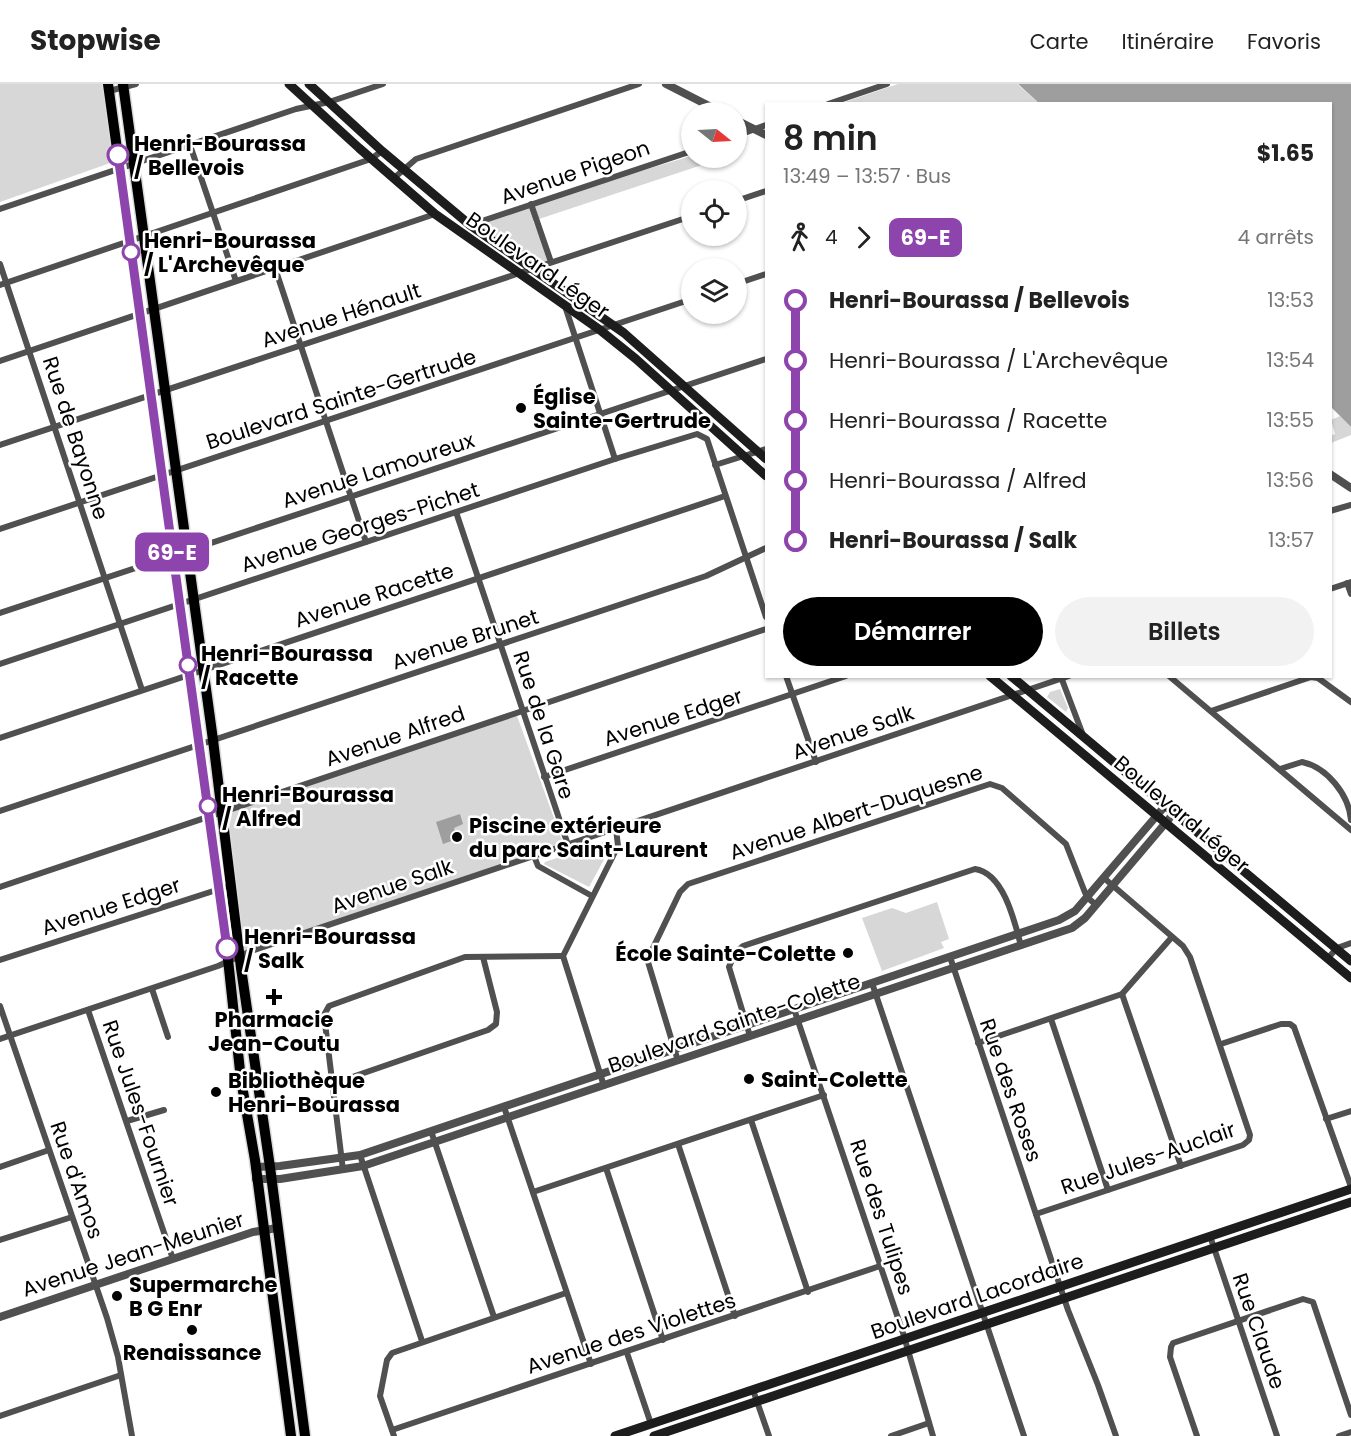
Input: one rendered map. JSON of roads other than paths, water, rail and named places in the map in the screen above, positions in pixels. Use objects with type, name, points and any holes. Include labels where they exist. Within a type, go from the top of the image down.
[{"type":"main road","name":"Boulevard Léger","points":[[290,84],[435,214],[600,330],[671,390],[765,475]]},
{"type":"main road","name":"Boulevard Léger","points":[[309,84],[402,169],[470,225],[613,325],[763,450]]},
{"type":"main road","points":[[123,86],[213,740],[305,1436]]},
{"type":"main road","points":[[109,88],[209,816],[241,1080],[291,1436]]},
{"type":"main road","name":"Boulevard Léger","points":[[992,678],[1351,978]]},
{"type":"main road","name":"Boulevard Léger","points":[[1013,678],[1351,961]]},
{"type":"main road","name":"Boulevard Lacordaire","points":[[615,1436],[1351,1188]]},
{"type":"main road","name":"Boulevard Lacordaire","points":[[654,1436],[1351,1202]]},
{"type":"street","points":[[109,88],[136,84]]},
{"type":"street","points":[[0,209],[296,109],[328,102],[382,84]]},
{"type":"street","points":[[394,178],[416,159],[639,84]]},
{"type":"street","points":[[666,84],[701,102]]},
{"type":"street","points":[[834,102],[887,84]]},
{"type":"street","points":[[747,132],[765,125]]},
{"type":"street","points":[[747,126],[765,134]]},
{"type":"street","points":[[190,145],[236,281]]},
{"type":"street","points":[[3,284],[371,159],[382,151]]},
{"type":"street","name":"Avenue Pigeon","points":[[470,225],[681,155]]},
{"type":"street","points":[[747,197],[765,191]]},
{"type":"street","points":[[531,204],[551,262]]},
{"type":"street","points":[[0,361],[435,214]]},
{"type":"street","name":"Avenue Hénault","points":[[0,446],[681,220]]},
{"type":"street","name":"Rue de Bayonne","points":[[0,264],[3,284],[30,351],[142,690]]},
{"type":"street","points":[[275,268],[366,542]]},
{"type":"street","points":[[747,280],[765,274]]},
{"type":"street","name":"Boulevard Sainte-Gertrude","points":[[0,529],[681,303]]},
{"type":"street","points":[[565,305],[615,459]]},
{"type":"street","name":"Avenue Lamoureux","points":[[0,613],[765,358]]},
{"type":"street","name":"Avenue Georges-Pichet","points":[[0,664],[615,459],[697,434],[706,439],[715,465]]},
{"type":"street","points":[[763,450],[715,465],[765,614]]},
{"type":"street","points":[[1332,475],[1351,488]]},
{"type":"street","name":"Avenue Racette","points":[[0,738],[725,496]]},
{"type":"street","points":[[1332,511],[1351,505]]},
{"type":"street","name":"Rue de la Gare","points":[[456,512],[524,710],[567,845]]},
{"type":"street","name":"Avenue Brunet","points":[[0,811],[706,576],[765,548]]},
{"type":"street","points":[[1332,588],[1349,583],[1351,594]]},
{"type":"street","name":"Avenue Alfred","points":[[0,887],[765,629]]},
{"type":"street","points":[[787,678],[816,762]]},
{"type":"street","name":"Avenue Edger","points":[[544,777],[840,678]]},
{"type":"street","name":"Avenue Salk","points":[[0,1039],[152,989],[251,951],[1061,678]]},
{"type":"street","points":[[1064,678],[1083,738]]},
{"type":"street","points":[[1171,678],[1351,830]]},
{"type":"street","points":[[1211,711],[1308,678]]},
{"type":"street","points":[[1318,678],[1351,702]]},
{"type":"street","points":[[1280,769],[1302,762],[1318,769],[1334,782],[1343,795],[1350,810],[1351,820]]},
{"type":"street","name":"Avenue Albert-Duquesne","points":[[678,1061],[648,962],[680,892],[688,884],[990,784],[1002,788],[1066,844],[1087,897],[1096,905]]},
{"type":"street","name":"Boulevard Sainte-Colette","points":[[255,1167],[360,1155],[1067,917],[1104,878],[1165,806]]},
{"type":"street","name":"Boulevard Sainte-Colette","points":[[256,1179],[271,1179],[363,1166],[1072,928],[1081,922],[1113,886],[1174,813]]},
{"type":"street","points":[[604,1086],[563,956],[618,846],[616,829]]},
{"type":"street","points":[[534,856],[538,866],[592,896]]},
{"type":"street","points":[[750,1036],[729,967],[735,953],[742,946],[975,870],[988,874],[1000,888],[1021,946]]},
{"type":"street","name":"Rue Jules-Auclair","points":[[1036,1214],[1243,1145],[1249,1140],[1250,1131],[1190,957],[1183,946],[1104,878]]},
{"type":"street","name":"Avenue Edger","points":[[0,960],[232,885]]},
{"type":"street","points":[[978,1043],[1122,994],[1172,937]]},
{"type":"street","points":[[1328,958],[1337,948],[1351,943]]},
{"type":"street","points":[[344,1170],[324,1015],[329,1006],[465,957],[563,956]]},
{"type":"street","points":[[332,1084],[488,1030],[496,1024],[498,1012],[483,957]]},
{"type":"street","name":"Rue des Roses","points":[[950,957],[1064,1299],[1116,1436]]},
{"type":"street","points":[[872,983],[1024,1436]]},
{"type":"street","points":[[152,989],[168,1037]]},
{"type":"street","points":[[1122,994],[1180,1166]]},
{"type":"street","name":"Rue d'Amos","points":[[0,1006],[114,1344],[132,1436]]},
{"type":"street","name":"Rue des Tulipes","points":[[794,1009],[909,1351],[933,1436]]},
{"type":"street","name":"Rue Jules-Fournier","points":[[88,1010],[173,1259]]},
{"type":"street","points":[[1051,1019],[1108,1190]]},
{"type":"street","points":[[1221,1044],[1281,1024],[1290,1024],[1296,1031],[1351,1188]]},
{"type":"street","points":[[533,1192],[824,1095]]},
{"type":"street","points":[[504,1107],[591,1364]]},
{"type":"street","points":[[127,1121],[164,1110]]},
{"type":"street","points":[[1326,1119],[1351,1111]]},
{"type":"street","points":[[751,1120],[808,1292]]},
{"type":"street","points":[[431,1131],[494,1317]]},
{"type":"street","points":[[678,1144],[735,1316]]},
{"type":"street","points":[[0,1167],[50,1150]]},
{"type":"street","points":[[360,1155],[422,1341]]},
{"type":"street","points":[[606,1168],[663,1340]]},
{"type":"street","points":[[0,1240],[72,1217]]},
{"type":"street","name":"Avenue Jean-Meunier","points":[[0,1317],[263,1230],[277,1228]]},
{"type":"street","name":"Rue Claude","points":[[1210,1236],[1277,1436]]},
{"type":"street","name":"Avenue des Violettes","points":[[393,1433],[880,1266]]},
{"type":"street","points":[[393,1433],[380,1396],[387,1360],[396,1350],[566,1293]]},
{"type":"street","points":[[1197,1436],[1170,1357],[1171,1347],[1177,1341],[1303,1299],[1313,1302],[1351,1415]]},
{"type":"street","points":[[627,1353],[651,1424]]},
{"type":"street","points":[[0,1416],[121,1375]]},
{"type":"street","points":[[753,1390],[770,1436]]},
{"type":"street","points":[[891,1436],[929,1423]]},
{"type":"street","points":[[1339,1436],[1351,1432]]},
{"type":"place","name":"Henri-Bourassa / Bellevois","points":[[118,155]]},
{"type":"place","name":"Henri-Bourassa / L'Archevêque","points":[[131,252]]},
{"type":"place","name":"Église Sainte-Gertrude","points":[[521,408]]},
{"type":"place","name":"Henri-Bourassa / Racette","points":[[188,665]]},
{"type":"place","name":"Henri-Bourassa / Alfred","points":[[208,806]]},
{"type":"place","name":"Piscine extérieure du parc Saint-Laurent","points":[[457,837]]},
{"type":"place","name":"Henri-Bourassa / Salk","points":[[227,948]]},
{"type":"place","name":"École Sainte-Colette","points":[[848,953]]},
{"type":"place","name":"Pharmacie Jean-Coutu","points":[[274,997]]},
{"type":"place","name":"Saint-Colette","points":[[749,1079]]},
{"type":"place","name":"Bibliothèque Henri-Bourassa","points":[[216,1092]]},
{"type":"place","name":"Supermarche B G Enr","points":[[117,1296]]},
{"type":"place","name":"Renaissance","points":[[192,1330]]}]
